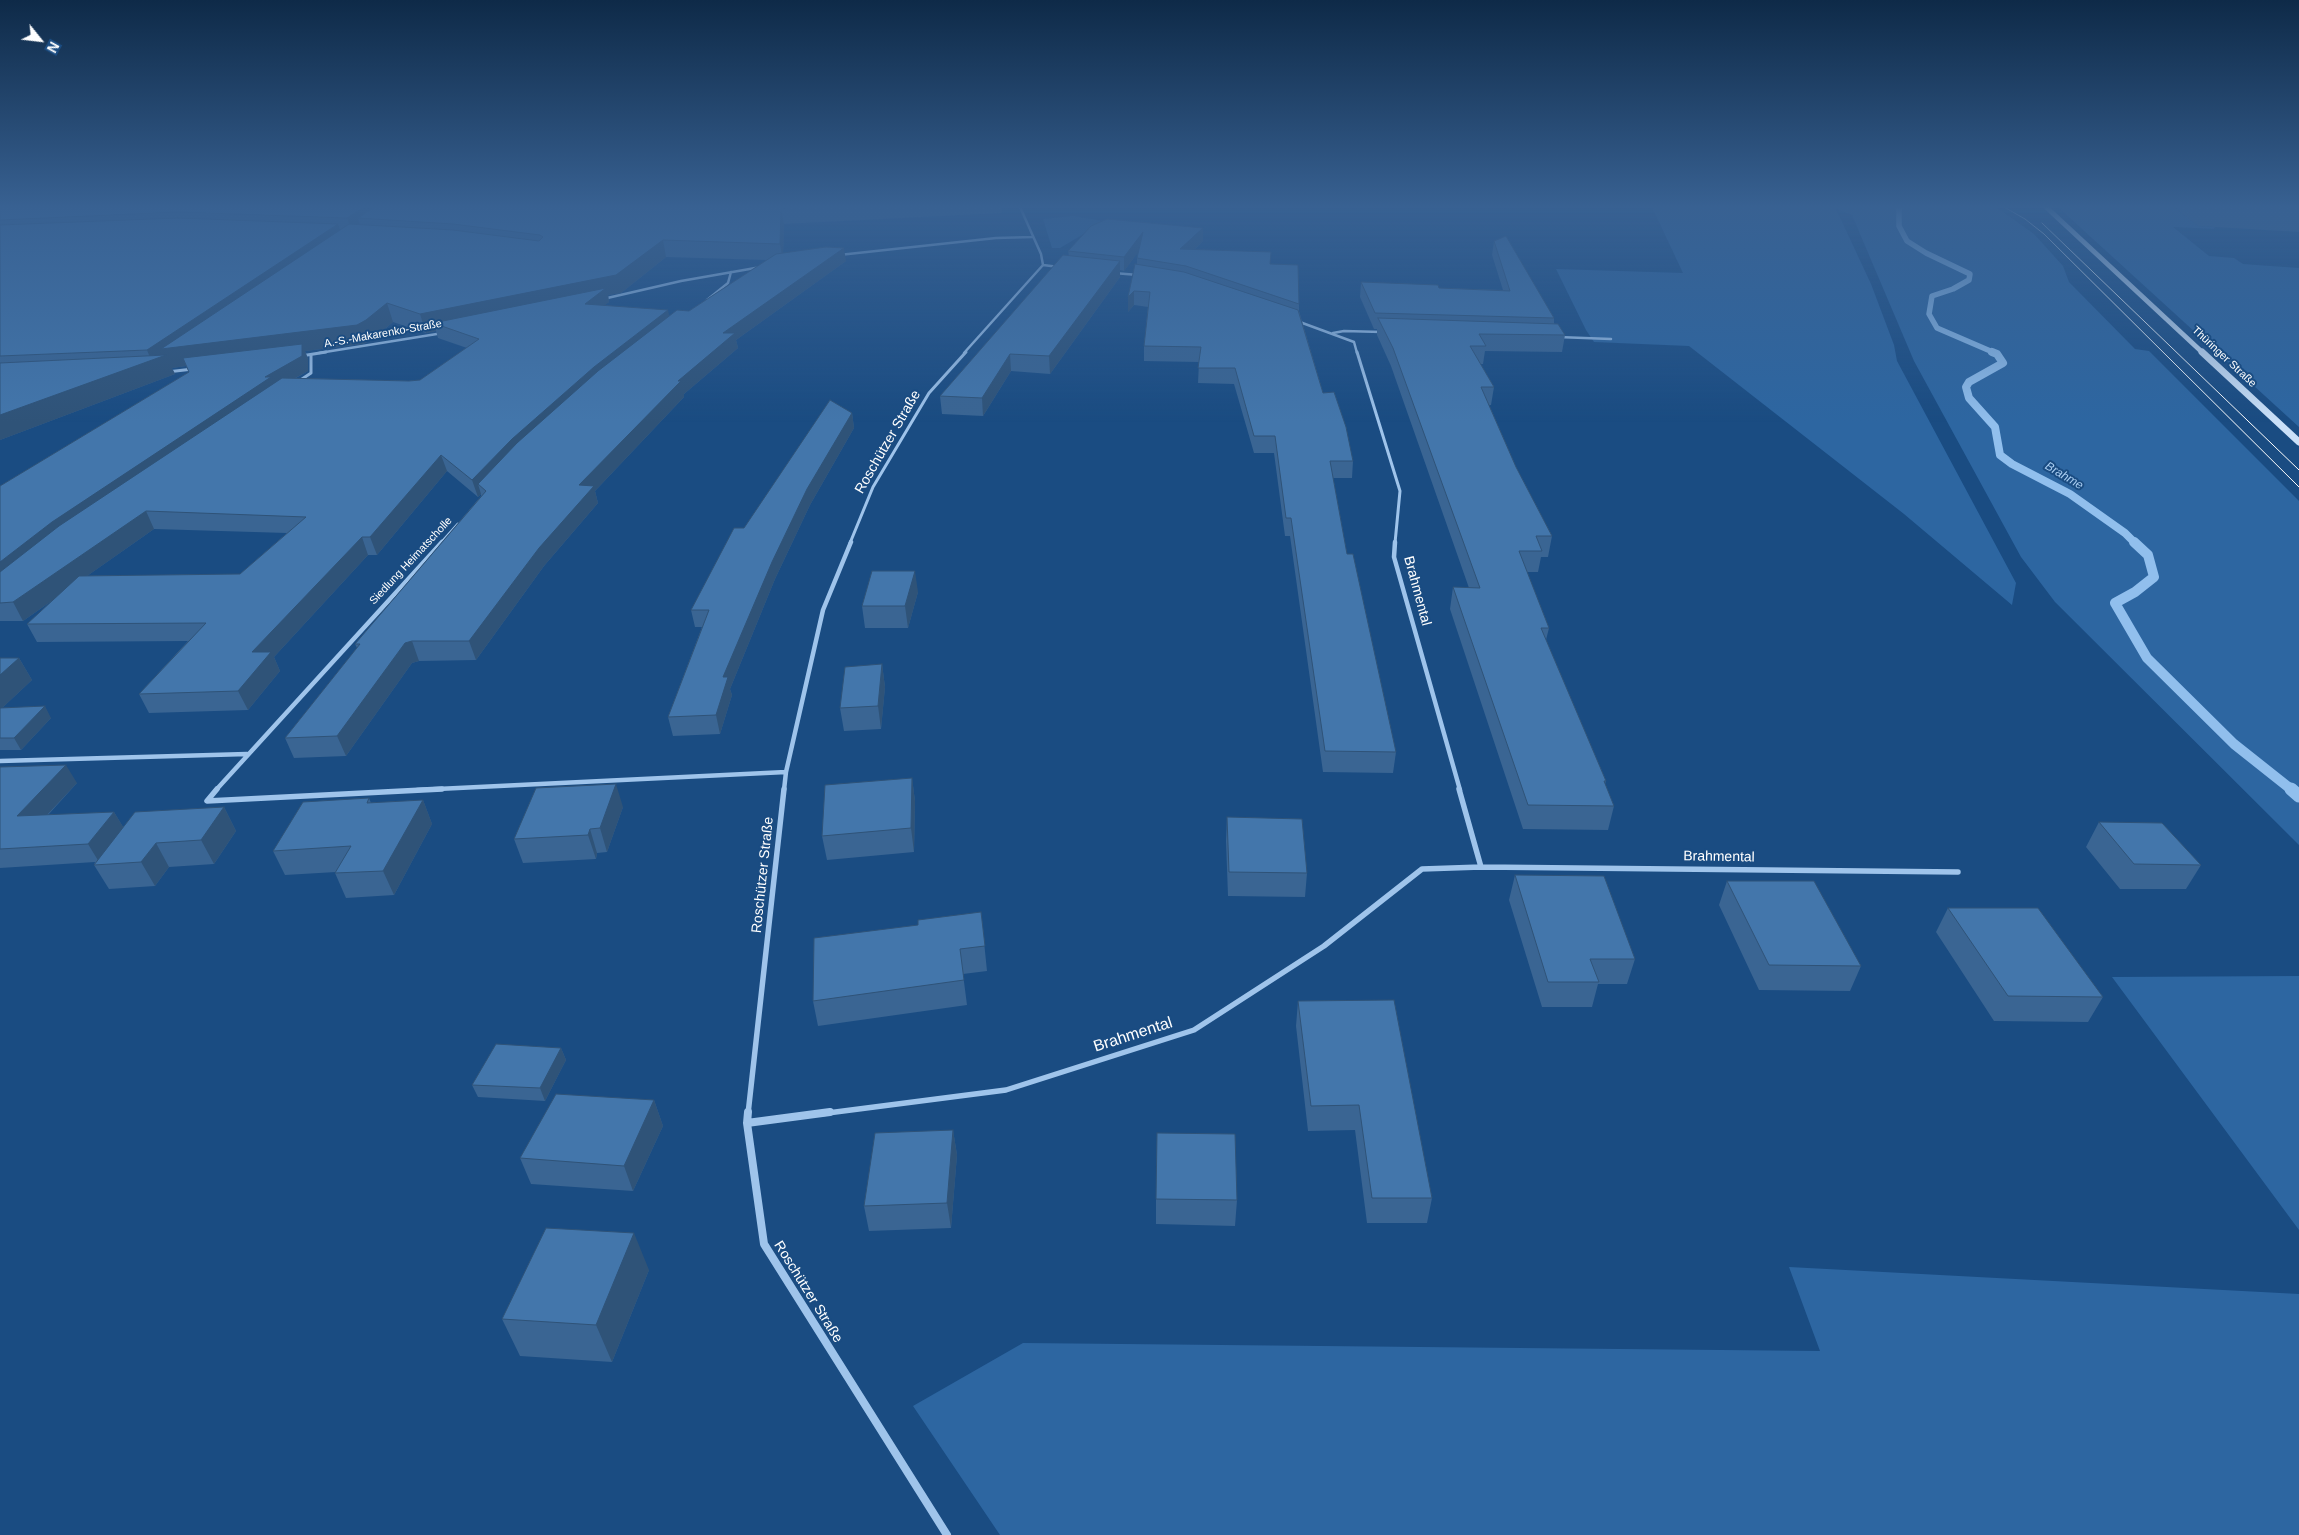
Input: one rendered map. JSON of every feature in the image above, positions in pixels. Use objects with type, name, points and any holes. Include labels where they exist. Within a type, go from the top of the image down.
[{"type":"main road","name":"Thüringer Straße","points":[[2123,279],[2299,442]]},
{"type":"street","points":[[595,301],[700,279]]},
{"type":"street","points":[[705,301],[728,284],[729,279]]},
{"type":"street","name":"Roschützer Straße","points":[[947,1535],[764,1244],[747,1123],[786,772],[823,610],[874,487],[929,393],[1031,279]]},
{"type":"street","name":"Brahmental","points":[[1288,318],[1354,342],[1400,491],[1394,557],[1481,866]]},
{"type":"street","name":"Brahmental","points":[[1333,334],[1344,331],[1384,332]]},
{"type":"street","name":"A.-S.-Makarenko-Straße","points":[[300,356],[448,332]]},
{"type":"street","points":[[1551,337],[1610,339]]},
{"type":"street","points":[[297,382],[311,373],[311,355]]},
{"type":"street","points":[[158,373],[197,369]]},
{"type":"street","name":"Siedlung Heimatscholle","points":[[459,523],[247,754],[207,802],[786,772]]},
{"type":"street","points":[[0,761],[247,754]]},
{"type":"street","name":"Brahmental","points":[[747,1123],[1006,1090],[1194,1030],[1324,946],[1422,869],[1481,866],[1958,872]]},
{"type":"shaded area","points":[[1561,279],[1868,279],[1894,345],[1897,361],[2016,583],[2012,605],[1904,514],[1689,346],[1594,342],[1586,330]]},
{"type":"shaded area","points":[[1879,279],[2068,279],[2135,349],[2149,351],[2299,501],[2299,845],[2055,602],[2021,557],[1914,361]]},
{"type":"shaded area","points":[[2136,279],[2299,279],[2299,427]]},
{"type":"shaded area","points":[[2299,976],[2299,1230],[2112,977]]},
{"type":"shaded area","points":[[1789,1267],[2299,1294],[2299,1535],[1000,1535],[913,1406],[1023,1343],[1820,1351]]},
{"type":"building","points":[[0,279],[255,279],[147,350],[0,356]]},
{"type":"building","points":[[267,279],[598,279],[420,314],[387,303],[357,325],[161,349]]},
{"type":"building","points":[[738,279],[800,279],[723,333],[735,333],[678,381],[681,381],[579,485],[594,486],[539,548],[469,641],[412,641],[405,643],[337,736],[285,738],[360,644],[355,644],[486,491],[478,484],[517,443],[598,371],[677,310],[689,311]]},
{"type":"building","points":[[1042,279],[1107,279],[1049,356],[1010,354],[982,398],[940,396]]},
{"type":"building","points":[[1132,279],[1204,279],[1298,310],[1323,393],[1334,392],[1346,427],[1353,461],[1330,461],[1347,554],[1353,554],[1396,752],[1325,751],[1291,518],[1286,518],[1275,436],[1254,436],[1235,368],[1198,368],[1201,347],[1144,346],[1150,292],[1134,291],[1128,297]]},
{"type":"building","points":[[1224,279],[1298,279],[1299,304]]},
{"type":"building","points":[[1506,279],[1531,279],[1554,318],[1375,313],[1361,282],[1438,285],[1439,288],[1510,291]]},
{"type":"building","points":[[606,288],[585,304],[668,310],[594,367],[512,439],[472,480],[441,455],[370,537],[362,537],[252,652],[271,652],[238,691],[139,694],[206,623],[27,624],[79,576],[240,574],[306,517],[146,511],[13,602],[0,603],[0,572],[59,526],[282,378],[420,380],[479,339],[433,323]]},
{"type":"building","points":[[1378,318],[1558,324],[1565,335],[1479,334],[1486,346],[1470,346],[1494,387],[1481,387],[1516,467],[1552,536],[1536,536],[1542,551],[1519,551],[1549,628],[1541,628],[1606,781],[1604,781],[1614,806],[1528,805],[1453,587],[1480,588],[1393,348]]},
{"type":"building","points":[[302,344],[302,356],[265,377],[271,377],[52,522],[0,562],[0,486],[189,372],[183,358]]},
{"type":"building","points":[[166,355],[0,415],[0,363]]},
{"type":"building","points":[[830,400],[852,413],[807,489],[772,562],[723,677],[728,677],[716,715],[668,717],[709,610],[691,610],[734,528],[744,528]]},
{"type":"building","points":[[872,571],[915,571],[905,606],[862,606]]},
{"type":"building","points":[[0,658],[19,658],[0,675]]},
{"type":"building","points":[[882,664],[878,706],[840,708],[845,667]]},
{"type":"building","points":[[45,706],[14,738],[0,738],[0,708]]},
{"type":"building","points":[[66,765],[17,816],[114,812],[88,844],[0,849],[0,767]]},
{"type":"building","points":[[912,778],[911,828],[822,836],[825,785]]},
{"type":"building","points":[[616,784],[600,828],[590,829],[588,835],[514,839],[536,788]]},
{"type":"building","points":[[369,798],[367,803],[423,800],[383,871],[335,873],[351,846],[273,851],[303,802]]},
{"type":"building","points":[[224,807],[201,840],[156,843],[141,862],[94,865],[135,812]]},
{"type":"building","points":[[1227,817],[1302,819],[1307,873],[1229,872]]},
{"type":"building","points":[[2099,822],[2162,823],[2201,865],[2134,864]]},
{"type":"building","points":[[1515,875],[1604,876],[1635,959],[1590,959],[1599,982],[1548,982]]},
{"type":"building","points":[[1727,881],[1814,881],[1861,966],[1769,965]]},
{"type":"building","points":[[1948,908],[2038,908],[2103,997],[2008,996]]},
{"type":"building","points":[[981,912],[985,946],[960,949],[964,980],[813,1001],[814,938],[918,925],[918,920]]},
{"type":"building","points":[[1394,1000],[1432,1198],[1372,1198],[1359,1105],[1311,1106],[1298,1001]]},
{"type":"building","points":[[496,1044],[561,1048],[540,1088],[472,1085]]},
{"type":"building","points":[[556,1094],[654,1100],[624,1166],[520,1158]]},
{"type":"building","points":[[953,1130],[947,1203],[864,1206],[875,1133]]},
{"type":"building","points":[[1157,1133],[1235,1134],[1237,1200],[1156,1199]]},
{"type":"building","points":[[546,1228],[634,1233],[596,1325],[502,1319]]},
{"type":"waterway","name":"Brahme","points":[[1969,279],[1953,289],[1932,296],[1929,314],[1937,328],[1995,353]]},
{"type":"waterway","name":"Brahme","points":[[1992,352],[1997,354],[2003,363],[1969,382],[1966,387],[1969,398],[1995,427],[2000,455],[2012,464],[2070,494],[2125,533],[2134,542]]},
{"type":"waterway","name":"Brahme","points":[[2134,542],[2148,555],[2154,577],[2135,592],[2115,603],[2147,658],[2234,744],[2292,790]]},
{"type":"waterway","name":"Brahme","points":[[2291,789],[2299,796]]},
{"type":"tram line","points":[[2089,279],[2299,487]]},
{"type":"tram line","points":[[2100,279],[2299,470]]}]
